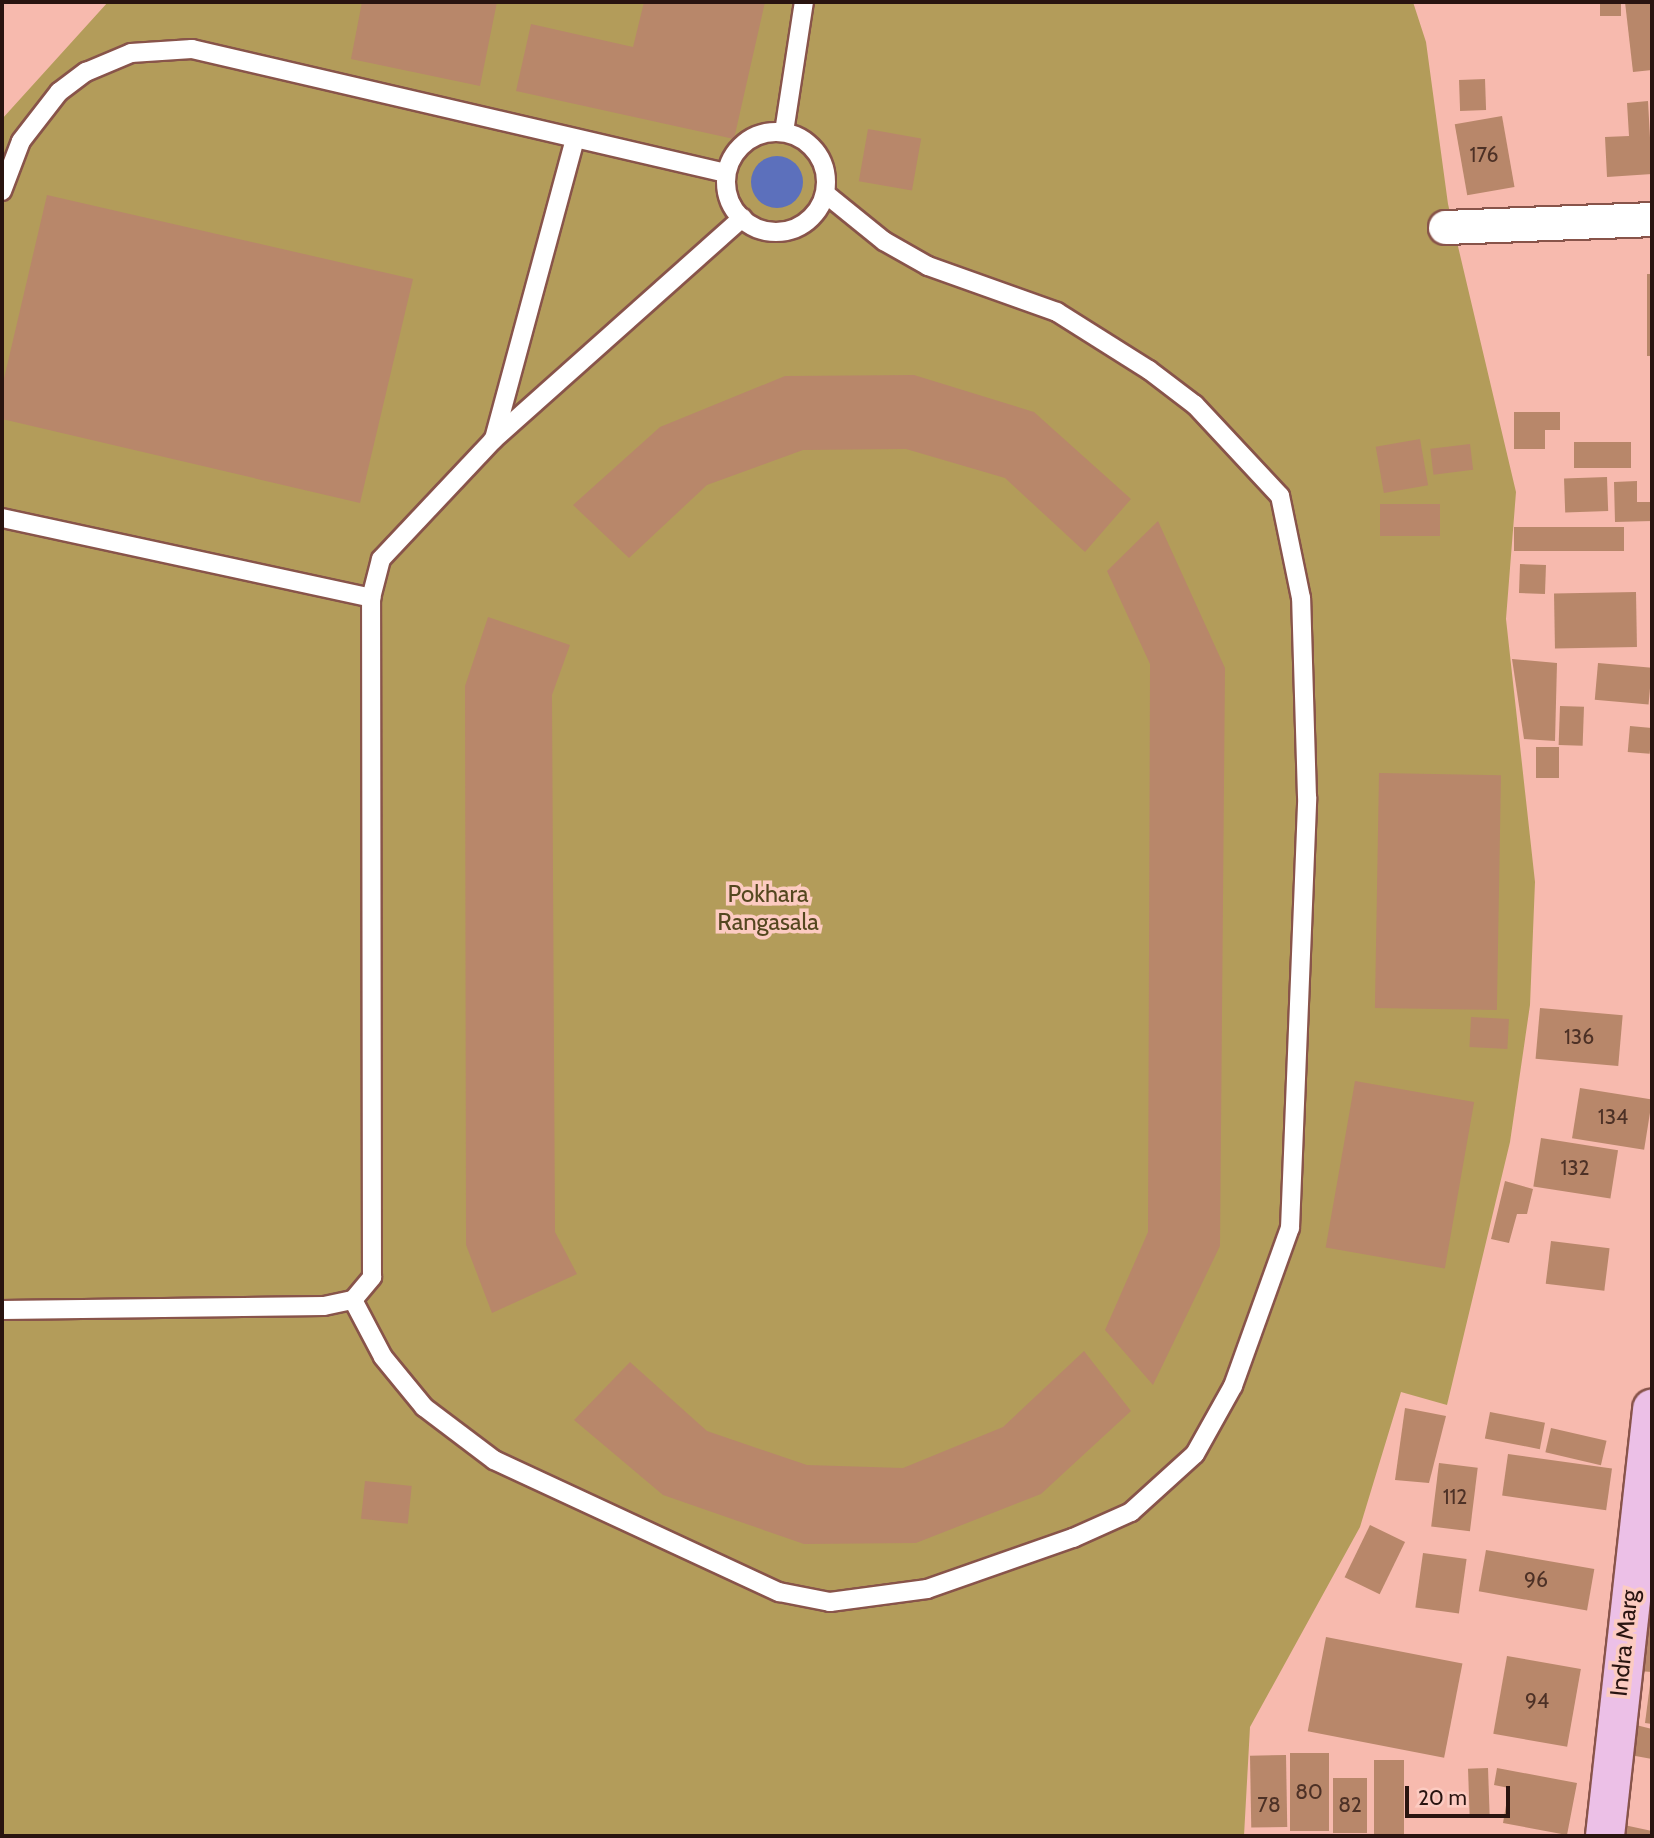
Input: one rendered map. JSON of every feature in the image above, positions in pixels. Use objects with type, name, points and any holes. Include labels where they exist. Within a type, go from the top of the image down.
[{"type":"main road","name":"Indra Marg","points":[[1605,1836],[1652,1409]]},
{"type":"street","points":[[1445,227],[1652,219]]},
{"type":"lane","points":[[784,132],[804,2]]},
{"type":"lane","points":[[2,191],[22,141],[39,112],[86,72],[131,53],[192,49],[726,173]]},
{"type":"lane","points":[[784,132],[816,150],[827,178],[826,194],[809,220],[796,228],[765,230],[742,218],[730,202],[726,173],[742,144],[756,135],[784,132]]},
{"type":"lane","points":[[493,440],[575,139]]},
{"type":"lane","points":[[353,1300],[383,1357],[424,1406],[494,1460],[779,1592],[830,1602],[927,1589],[1073,1538],[1131,1511],[1195,1454],[1233,1386],[1290,1228],[1307,797],[1301,598],[1280,496],[1195,405],[1149,369],[1057,312],[928,266],[884,241],[826,194]]},
{"type":"lane","points":[[2,1310],[324,1306],[353,1300],[372,1277],[371,598],[381,559],[493,440],[742,218]]},
{"type":"lane","points":[[2,518],[371,598]]},
{"type":"green space","name":"Pokhara Rangasala","points":[[108,2],[1413,2],[1426,42],[1448,204],[1516,492],[1506,619],[1535,882],[1530,1005],[1510,1142],[1447,1405],[1401,1392],[1360,1527],[1250,1727],[1244,1836],[2,1836],[2,119]]},
{"type":"water","points":[[777,156],[796,163],[803,182],[796,201],[777,208],[758,201],[751,182],[758,163]]},
{"type":"building","points":[[362,2],[497,2],[480,86],[351,59]]},
{"type":"building","points":[[644,2],[765,2],[734,139],[516,91],[531,24],[633,47]]},
{"type":"building","points":[[1600,2],[1621,2],[1621,16],[1600,16]]},
{"type":"building","points":[[1625,2],[1652,2],[1652,70],[1633,72]]},
{"type":"building","points":[[1485,79],[1486,110],[1460,111],[1459,80]]},
{"type":"building","points":[[1648,101],[1652,174],[1607,177],[1605,137],[1629,136],[1627,103]]},
{"type":"building","points":[[1502,116],[1515,187],[1467,195],[1455,124]]},
{"type":"building","points":[[868,129],[921,138],[912,191],[859,181]]},
{"type":"building","points":[[47,195],[413,279],[360,503],[2,419],[2,387]]},
{"type":"building","points":[[1647,274],[1652,274],[1652,356],[1647,356]]},
{"type":"building","points":[[914,375],[1034,412],[1131,499],[1085,552],[1005,478],[906,449],[803,450],[707,485],[629,558],[573,505],[660,427],[785,376]]},
{"type":"building","points":[[1514,412],[1560,412],[1560,430],[1545,430],[1545,449],[1514,449]]},
{"type":"building","points":[[1420,439],[1428,485],[1384,493],[1376,447]]},
{"type":"building","points":[[1574,442],[1631,442],[1631,468],[1574,468]]},
{"type":"building","points":[[1470,444],[1473,470],[1433,475],[1430,449]]},
{"type":"building","points":[[1607,477],[1608,511],[1565,512],[1564,479]]},
{"type":"building","points":[[1637,481],[1637,502],[1652,502],[1652,521],[1615,522],[1614,482]]},
{"type":"building","points":[[1380,504],[1440,504],[1440,536],[1380,536]]},
{"type":"building","points":[[1158,521],[1225,668],[1220,1246],[1153,1385],[1105,1330],[1148,1232],[1150,664],[1107,571]]},
{"type":"building","points":[[1514,527],[1624,527],[1624,551],[1514,551]]},
{"type":"building","points":[[1520,564],[1546,565],[1545,594],[1519,593]]},
{"type":"building","points":[[1636,592],[1637,647],[1555,648],[1554,593]]},
{"type":"building","points":[[488,617],[570,645],[552,695],[555,1232],[577,1274],[492,1313],[466,1245],[465,686]]},
{"type":"building","points":[[1512,659],[1557,663],[1555,741],[1524,739]]},
{"type":"building","points":[[1598,663],[1652,668],[1649,705],[1595,700]]},
{"type":"building","points":[[1560,706],[1584,707],[1583,746],[1559,745]]},
{"type":"building","points":[[1630,726],[1652,728],[1650,754],[1628,752]]},
{"type":"building","points":[[1536,747],[1559,747],[1559,778],[1536,778]]},
{"type":"building","points":[[1379,773],[1501,775],[1497,1010],[1375,1008]]},
{"type":"building","points":[[1540,1008],[1623,1015],[1618,1066],[1536,1059]]},
{"type":"building","points":[[1471,1017],[1509,1019],[1507,1049],[1469,1047]]},
{"type":"building","points":[[1355,1081],[1474,1102],[1445,1268],[1326,1247]]},
{"type":"building","points":[[1580,1088],[1652,1099],[1644,1150],[1572,1138]]},
{"type":"building","points":[[1541,1138],[1618,1150],[1610,1199],[1533,1186]]},
{"type":"building","points":[[1505,1181],[1533,1189],[1527,1214],[1517,1214],[1509,1243],[1491,1239]]},
{"type":"building","points":[[1551,1241],[1610,1248],[1604,1291],[1546,1284]]},
{"type":"building","points":[[1084,1351],[1131,1411],[1041,1494],[916,1543],[804,1544],[663,1495],[574,1420],[630,1362],[707,1431],[807,1465],[903,1468],[1003,1427]]},
{"type":"building","points":[[1405,1408],[1446,1416],[1429,1483],[1395,1480]]},
{"type":"building","points":[[1490,1412],[1545,1423],[1540,1449],[1485,1439]]},
{"type":"building","points":[[1551,1428],[1607,1441],[1601,1465],[1545,1452]]},
{"type":"building","points":[[1508,1454],[1612,1469],[1606,1510],[1502,1496]]},
{"type":"building","points":[[1439,1463],[1478,1468],[1470,1531],[1431,1527]]},
{"type":"building","points":[[365,1481],[412,1486],[408,1524],[361,1519]]},
{"type":"building","points":[[1370,1525],[1405,1542],[1380,1594],[1345,1577]]},
{"type":"building","points":[[1486,1550],[1594,1569],[1587,1610],[1479,1591]]},
{"type":"building","points":[[1423,1553],[1467,1559],[1459,1614],[1415,1607]]},
{"type":"building","points":[[1643,1624],[1652,1625],[1652,1672],[1638,1671]]},
{"type":"building","points":[[1326,1637],[1462,1664],[1444,1758],[1308,1731]]},
{"type":"building","points":[[1507,1656],[1581,1669],[1567,1747],[1493,1734]]},
{"type":"building","points":[[1652,1678],[1652,1724],[1645,1723]]},
{"type":"building","points":[[1636,1725],[1652,1729],[1652,1759],[1630,1755]]},
{"type":"building","points":[[1290,1753],[1329,1753],[1329,1831],[1290,1831]]},
{"type":"building","points":[[1286,1755],[1287,1827],[1251,1828],[1250,1756]]},
{"type":"building","points":[[1374,1760],[1404,1760],[1404,1835],[1374,1835]]},
{"type":"building","points":[[1488,1768],[1490,1815],[1470,1816],[1468,1769]]},
{"type":"building","points":[[1497,1768],[1577,1783],[1567,1835],[1503,1823],[1509,1788],[1494,1785]]},
{"type":"building","points":[[1333,1778],[1367,1778],[1367,1833],[1333,1833]]},
{"type":"building","points":[[1624,1825],[1652,1831],[1652,1836],[1622,1836]]}]
